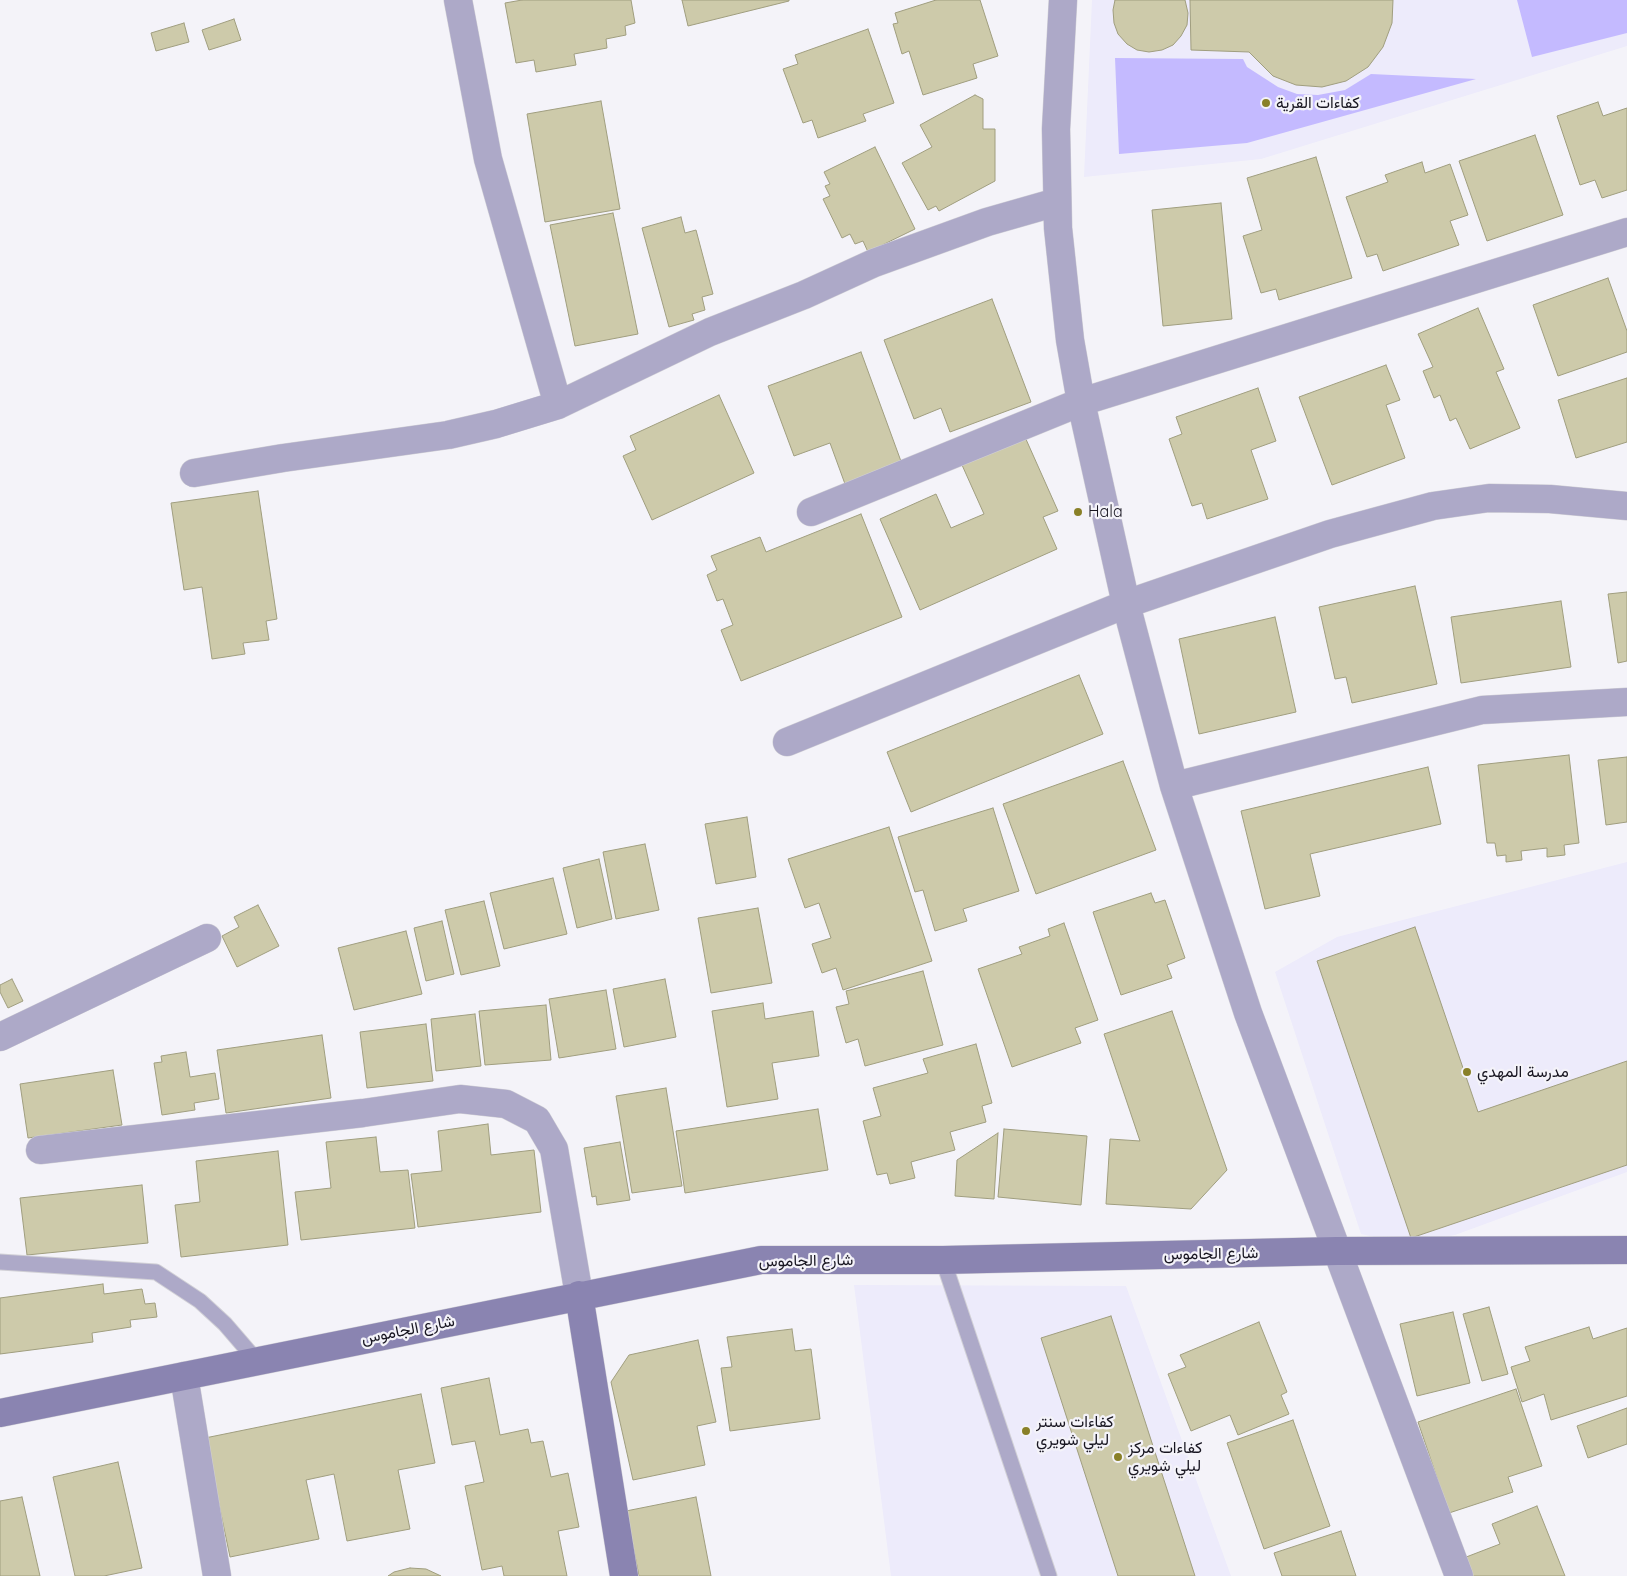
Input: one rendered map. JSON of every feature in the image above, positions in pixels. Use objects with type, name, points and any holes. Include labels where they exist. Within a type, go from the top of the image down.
[{"type":"street","points":[[458,0],[488,158],[558,405]]},
{"type":"street","points":[[1063,0],[1056,129],[1057,202],[1070,340],[1080,402],[1126,604],[1174,786],[1248,1013],[1459,1576]]},
{"type":"street","points":[[194,473],[283,458],[448,435],[496,424],[558,405],[710,332],[804,295],[874,263],[987,222],[1057,202]]},
{"type":"street","points":[[812,512],[1080,402],[1627,232]]},
{"type":"street","points":[[787,742],[1126,604],[1330,534],[1433,506],[1490,498],[1550,500],[1627,506]]},
{"type":"street","points":[[1174,786],[1482,710],[1627,702]]},
{"type":"street","points":[[0,1037],[207,938]]},
{"type":"street","points":[[40,1150],[344,1115],[460,1099],[506,1104],[537,1120],[554,1149],[624,1576]]},
{"type":"street","name":"شارع الجاموس","points":[[0,1413],[579,1295],[761,1260],[943,1260],[1337,1250],[1627,1250]]},
{"type":"street","points":[[184,1376],[217,1576]]},
{"type":"lane","points":[[943,1260],[1049,1576]]},
{"type":"lane","points":[[0,1262],[156,1272],[206,1307],[225,1324],[256,1360]]},
{"type":"shaded area","name":"كفاءات القرية","points":[[1092,0],[1627,0],[1627,46],[1261,159],[1084,177]]},
{"type":"shaded area","points":[[1517,0],[1627,0],[1627,33],[1532,57]]},
{"type":"shaded area","points":[[1115,58],[1243,59],[1247,67],[1278,87],[1297,94],[1318,95],[1345,90],[1371,74],[1476,79],[1247,143],[1119,154]]},
{"type":"shaded area","name":"مدرسة المهدي","points":[[1627,862],[1627,1172],[1455,1235],[1405,1244],[1361,1234],[1275,972],[1337,937]]},
{"type":"shaded area","name":"كفاءات سنتر ليلي شويري","points":[[854,1285],[1126,1286],[1231,1576],[891,1576]]},
{"type":"building","points":[[522,0],[631,0],[635,23],[625,26],[626,35],[606,39],[607,48],[574,54],[576,65],[536,72],[534,60],[516,63],[505,3]]},
{"type":"building","points":[[682,0],[789,0],[789,1],[688,26]]},
{"type":"building","points":[[936,0],[980,0],[998,56],[973,64],[977,78],[923,95],[909,51],[902,54],[893,24],[898,23],[895,13]]},
{"type":"building","points":[[1115,0],[1185,0],[1188,13],[1187,25],[1173,45],[1162,50],[1149,52],[1137,50],[1127,44],[1118,34],[1114,23],[1113,10]]},
{"type":"building","points":[[1190,0],[1393,0],[1392,23],[1383,47],[1368,67],[1346,81],[1322,87],[1296,85],[1273,76],[1249,52],[1191,50]]},
{"type":"building","points":[[234,19],[241,40],[209,50],[202,30]]},
{"type":"building","points":[[184,23],[189,42],[156,51],[151,33]]},
{"type":"building","points":[[868,29],[894,103],[863,114],[866,121],[818,138],[812,120],[803,123],[783,69],[798,64],[795,55]]},
{"type":"building","points":[[975,95],[983,99],[983,129],[995,129],[995,181],[939,211],[936,206],[928,210],[902,163],[932,147],[920,125]]},
{"type":"building","points":[[601,101],[620,209],[545,222],[527,114]]},
{"type":"building","points":[[1598,102],[1603,116],[1627,108],[1627,190],[1602,198],[1595,180],[1580,185],[1557,116]]},
{"type":"building","points":[[1535,135],[1563,215],[1487,241],[1459,161]]},
{"type":"building","points":[[875,147],[915,229],[868,252],[863,241],[855,244],[850,234],[842,238],[823,199],[830,196],[825,186],[830,184],[824,172]]},
{"type":"building","points":[[1316,157],[1352,278],[1279,300],[1276,289],[1261,293],[1243,236],[1262,230],[1247,178]]},
{"type":"building","points":[[1422,162],[1425,173],[1450,164],[1468,215],[1450,221],[1459,245],[1383,271],[1377,254],[1367,257],[1346,197],[1388,182],[1385,175]]},
{"type":"building","points":[[1221,203],[1232,319],[1163,326],[1152,210]]},
{"type":"building","points":[[613,213],[638,334],[575,346],[550,225]]},
{"type":"building","points":[[681,217],[685,233],[696,230],[713,294],[702,297],[705,310],[692,314],[694,320],[669,327],[642,228]]},
{"type":"building","points":[[1608,278],[1627,331],[1627,352],[1558,376],[1533,305]]},
{"type":"building","points":[[992,299],[1031,402],[950,432],[941,408],[914,419],[884,340]]},
{"type":"building","points":[[1478,308],[1504,369],[1496,372],[1520,428],[1470,449],[1456,418],[1450,421],[1440,395],[1434,398],[1423,371],[1433,367],[1418,334]]},
{"type":"building","points":[[861,352],[902,464],[845,484],[830,443],[794,456],[768,386]]},
{"type":"building","points":[[1386,365],[1400,400],[1386,405],[1405,458],[1332,485],[1299,397]]},
{"type":"building","points":[[1627,378],[1627,442],[1576,458],[1558,400]]},
{"type":"building","points":[[1258,388],[1276,441],[1251,450],[1268,499],[1207,519],[1202,503],[1192,506],[1169,439],[1182,434],[1176,417]]},
{"type":"building","points":[[719,395],[754,473],[652,520],[623,456],[636,450],[630,436]]},
{"type":"building","points":[[1025,437],[1058,511],[1043,517],[1057,549],[920,610],[880,519],[936,494],[951,528],[984,514],[962,465]]},
{"type":"building","points":[[258,491],[277,619],[266,621],[269,640],[243,643],[245,654],[212,659],[202,587],[184,590],[171,503]]},
{"type":"building","points":[[861,514],[902,617],[741,681],[721,630],[733,625],[723,599],[717,601],[707,575],[717,570],[711,556],[760,537],[766,552]]},
{"type":"building","points":[[1415,586],[1437,684],[1352,703],[1346,677],[1335,679],[1319,607]]},
{"type":"building","points":[[1627,592],[1627,661],[1618,663],[1608,594]]},
{"type":"building","points":[[1561,601],[1571,667],[1461,683],[1451,617]]},
{"type":"building","points":[[1275,617],[1296,712],[1199,734],[1179,639]]},
{"type":"building","points":[[1079,675],[1103,734],[911,812],[887,752]]},
{"type":"building","points":[[1569,755],[1579,843],[1564,845],[1565,855],[1547,857],[1547,848],[1521,851],[1522,860],[1506,862],[1506,855],[1497,856],[1495,843],[1487,843],[1478,765]]},
{"type":"building","points":[[1627,757],[1627,822],[1606,825],[1598,760]]},
{"type":"building","points":[[1123,761],[1156,850],[1036,894],[1003,804]]},
{"type":"building","points":[[1428,767],[1441,824],[1310,854],[1320,896],[1265,909],[1241,811]]},
{"type":"building","points":[[993,808],[1019,891],[963,909],[967,921],[935,931],[923,890],[915,892],[898,837]]},
{"type":"building","points":[[747,817],[756,877],[716,884],[705,824]]},
{"type":"building","points":[[889,827],[932,961],[843,990],[836,968],[822,973],[812,944],[831,938],[819,903],[805,908],[788,859]]},
{"type":"building","points":[[645,844],[659,910],[616,919],[603,852]]},
{"type":"building","points":[[599,859],[612,919],[577,928],[563,868]]},
{"type":"building","points":[[553,878],[567,934],[504,949],[490,893]]},
{"type":"building","points":[[1151,893],[1155,903],[1165,900],[1185,958],[1167,965],[1172,978],[1121,995],[1093,912]]},
{"type":"building","points":[[484,901],[500,966],[461,975],[445,910]]},
{"type":"building","points":[[258,905],[279,946],[237,967],[222,936],[239,927],[234,917]]},
{"type":"building","points":[[758,908],[772,983],[711,993],[698,918]]},
{"type":"building","points":[[442,921],[454,974],[426,981],[414,928]]},
{"type":"building","points":[[1064,923],[1098,1020],[1075,1028],[1081,1043],[1012,1067],[978,969],[1022,954],[1019,947],[1050,936],[1048,929]]},
{"type":"building","points":[[1415,927],[1478,1112],[1627,1061],[1627,1165],[1411,1238],[1317,961]]},
{"type":"building","points":[[406,931],[422,994],[354,1010],[338,948]]},
{"type":"building","points":[[923,971],[943,1045],[865,1066],[858,1039],[846,1043],[836,1007],[849,1004],[846,991]]},
{"type":"building","points":[[12,979],[23,1001],[8,1008],[0,992],[0,985]]},
{"type":"building","points":[[665,979],[676,1037],[624,1047],[613,989]]},
{"type":"building","points":[[606,990],[616,1049],[559,1058],[549,999]]},
{"type":"building","points":[[763,1003],[765,1019],[813,1011],[819,1056],[772,1063],[778,1099],[727,1107],[712,1011]]},
{"type":"building","points":[[546,1005],[551,1060],[485,1065],[479,1011]]},
{"type":"building","points":[[1172,1011],[1227,1170],[1191,1209],[1106,1204],[1110,1139],[1140,1141],[1104,1034]]},
{"type":"building","points":[[475,1014],[481,1066],[436,1071],[431,1019]]},
{"type":"building","points":[[426,1024],[433,1081],[367,1088],[360,1032]]},
{"type":"building","points":[[322,1035],[331,1098],[226,1113],[217,1050]]},
{"type":"building","points":[[976,1044],[992,1103],[982,1106],[986,1122],[950,1132],[955,1150],[911,1162],[915,1178],[890,1184],[887,1173],[877,1175],[863,1121],[881,1116],[873,1088],[928,1073],[923,1059]]},
{"type":"building","points":[[186,1052],[190,1077],[215,1073],[219,1099],[194,1103],[195,1110],[162,1115],[154,1063],[162,1062],[161,1056]]},
{"type":"building","points":[[113,1070],[122,1125],[28,1138],[20,1084]]},
{"type":"building","points":[[666,1088],[682,1186],[632,1193],[616,1096]]},
{"type":"building","points":[[818,1109],[828,1170],[685,1193],[676,1131]]},
{"type":"building","points":[[488,1124],[491,1155],[534,1150],[541,1212],[418,1227],[411,1174],[442,1171],[438,1131]]},
{"type":"building","points":[[1004,1129],[1087,1136],[1081,1205],[998,1197]]},
{"type":"building","points":[[998,1133],[994,1199],[955,1196],[957,1160]]},
{"type":"building","points":[[376,1137],[380,1172],[408,1170],[415,1228],[301,1240],[295,1192],[331,1188],[326,1142]]},
{"type":"building","points":[[620,1142],[630,1200],[597,1205],[596,1196],[592,1197],[584,1148]]},
{"type":"building","points":[[278,1151],[288,1245],[181,1257],[175,1205],[200,1202],[196,1161]]},
{"type":"building","points":[[142,1185],[148,1243],[27,1255],[20,1198]]},
{"type":"building","points":[[103,1284],[104,1294],[142,1289],[145,1304],[155,1303],[157,1317],[130,1320],[131,1327],[92,1333],[93,1342],[0,1354],[0,1298]]},
{"type":"building","points":[[1489,1307],[1508,1374],[1482,1381],[1463,1314]]},
{"type":"building","points":[[1453,1312],[1470,1383],[1417,1396],[1400,1324]]},
{"type":"building","name":"كفاءات مركز ليلي شويري","points":[[1111,1316],[1195,1576],[1118,1576],[1041,1338]]},
{"type":"building","points":[[1259,1322],[1287,1392],[1281,1395],[1289,1414],[1238,1435],[1230,1415],[1191,1431],[1168,1374],[1186,1367],[1180,1355]]},
{"type":"building","points":[[1589,1327],[1593,1339],[1627,1328],[1627,1396],[1551,1420],[1544,1394],[1522,1402],[1511,1367],[1530,1361],[1525,1347]]},
{"type":"building","points":[[792,1329],[795,1351],[811,1349],[820,1419],[730,1431],[721,1368],[732,1367],[727,1337]]},
{"type":"building","points":[[698,1340],[716,1422],[697,1426],[705,1465],[633,1480],[611,1382],[629,1355]]},
{"type":"building","points":[[489,1378],[500,1435],[528,1429],[531,1443],[543,1441],[551,1477],[568,1473],[579,1527],[558,1531],[567,1576],[504,1576],[502,1566],[482,1570],[465,1486],[484,1482],[475,1441],[452,1445],[441,1388]]},
{"type":"building","points":[[1516,1389],[1542,1466],[1508,1477],[1513,1492],[1449,1513],[1418,1422]]},
{"type":"building","points":[[421,1394],[435,1463],[398,1470],[410,1529],[347,1541],[334,1474],[306,1480],[319,1539],[230,1557],[205,1438]]},
{"type":"building","points":[[1627,1408],[1627,1444],[1588,1458],[1577,1426]]},
{"type":"building","points":[[1293,1420],[1330,1526],[1264,1549],[1227,1443]]},
{"type":"building","points":[[118,1462],[142,1568],[104,1576],[75,1576],[53,1477]]},
{"type":"building","points":[[22,1497],[40,1576],[0,1576],[0,1501]]},
{"type":"building","points":[[696,1497],[711,1576],[639,1576],[626,1511]]},
{"type":"building","points":[[1537,1506],[1565,1576],[1468,1576],[1461,1559],[1500,1544],[1492,1524]]},
{"type":"building","points":[[1341,1531],[1356,1576],[1282,1576],[1274,1553]]},
{"type":"building","points":[[410,1568],[426,1569],[441,1576],[388,1576],[394,1572]]},
{"type":"place","name":"كفاءات القرية","points":[[1266,103]]},
{"type":"place","name":"Hala","points":[[1078,512]]},
{"type":"place","name":"مدرسة المهدي","points":[[1467,1072]]},
{"type":"place","name":"كفاءات سنتر ليلي شويري","points":[[1026,1431]]},
{"type":"place","name":"كفاءات مركز ليلي شويري","points":[[1118,1457]]}]
